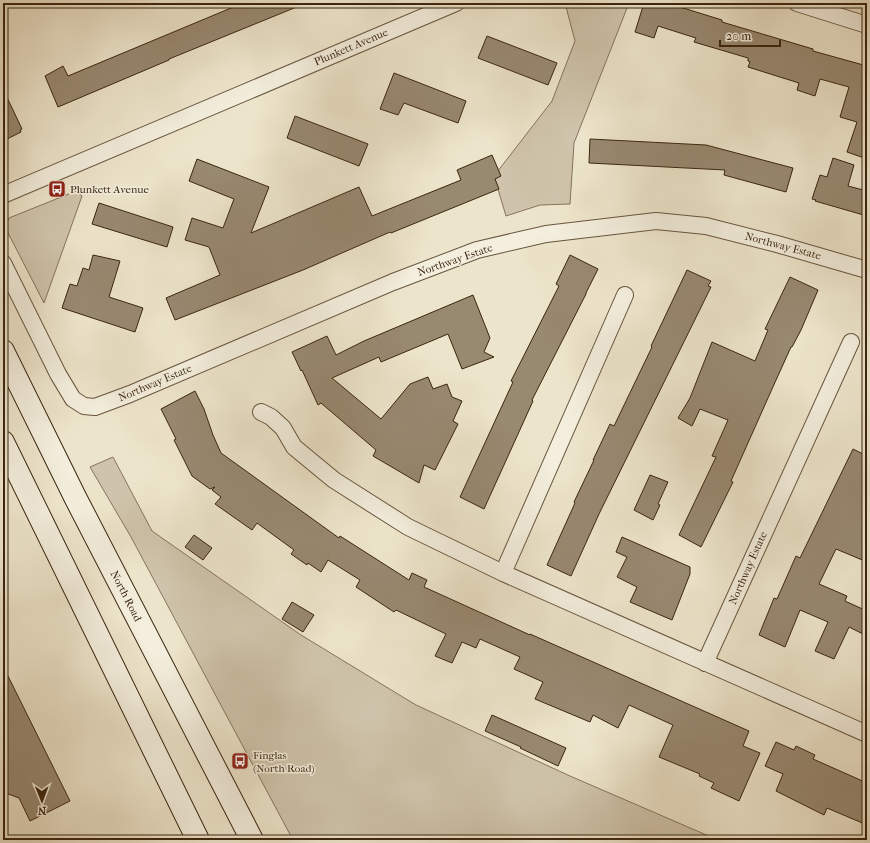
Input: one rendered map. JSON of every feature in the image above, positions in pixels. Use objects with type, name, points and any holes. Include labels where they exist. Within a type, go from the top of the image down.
[{"type":"main road","name":"North Road","points":[[3,351],[79,504],[252,840]]},
{"type":"main road","points":[[3,442],[198,840]]},
{"type":"street","name":"Plunkett Avenue","points":[[3,195],[456,3]]},
{"type":"street","points":[[797,3],[867,25]]},
{"type":"street","name":"Northway Estate","points":[[3,263],[58,374],[73,399],[84,406],[95,407],[130,394],[393,282],[477,250],[546,234],[656,221],[706,226],[777,244],[867,270]]},
{"type":"street","points":[[503,573],[625,296]]},
{"type":"street","name":"Northway Estate","points":[[705,663],[851,342]]},
{"type":"street","points":[[261,412],[271,417],[283,428],[294,447],[334,480],[408,527],[503,573],[867,734]]},
{"type":"shaded area","points":[[565,3],[629,3],[574,143],[570,204],[540,205],[506,216],[494,176],[552,101],[575,41]]},
{"type":"shaded area","points":[[76,191],[82,196],[44,303],[5,227],[9,218]]},
{"type":"shaded area","points":[[113,457],[152,531],[301,635],[416,705],[570,776],[718,840],[293,840],[131,537],[90,467]]},
{"type":"building","points":[[243,3],[304,4],[169,59],[58,107],[45,76],[63,66],[68,76]]},
{"type":"building","points":[[644,3],[667,3],[722,20],[722,22],[813,49],[813,51],[867,66],[867,159],[847,152],[857,122],[840,117],[849,87],[820,79],[815,96],[797,90],[799,83],[748,67],[750,62],[748,61],[748,58],[694,42],[696,38],[658,26],[654,38],[635,32]]},
{"type":"building","points":[[487,36],[557,63],[548,85],[478,58]]},
{"type":"building","points":[[394,73],[466,101],[458,123],[404,103],[398,115],[380,109]]},
{"type":"building","points":[[3,89],[22,129],[20,130],[21,132],[3,141]]},
{"type":"building","points":[[295,116],[368,144],[359,166],[287,138]]},
{"type":"building","points":[[590,139],[706,145],[793,168],[786,192],[724,175],[725,170],[589,163]]},
{"type":"building","points":[[492,155],[501,176],[495,179],[499,189],[391,233],[390,232],[303,270],[175,320],[166,298],[220,275],[209,247],[185,240],[192,218],[223,228],[234,199],[189,181],[197,159],[269,187],[251,233],[359,187],[372,216],[461,180],[457,170]]},
{"type":"building","points":[[833,158],[854,165],[848,186],[867,191],[867,216],[812,199],[820,175],[827,177]]},
{"type":"building","points":[[99,203],[173,227],[167,247],[92,224]]},
{"type":"building","points":[[93,255],[120,261],[109,297],[143,308],[135,332],[62,308],[70,284],[77,286],[83,268],[89,270]]},
{"type":"building","points":[[570,255],[598,269],[532,400],[533,401],[484,509],[460,497],[513,382],[511,381],[559,286],[556,284]]},
{"type":"building","points":[[687,270],[711,281],[708,286],[711,287],[599,514],[571,576],[547,565],[610,424],[614,426]]},
{"type":"building","points":[[790,277],[818,290],[731,481],[733,482],[701,547],[679,535],[716,457],[712,456],[728,420],[700,409],[692,426],[678,418],[690,398],[712,342],[755,361],[768,330],[765,329]]},
{"type":"building","points":[[473,295],[490,338],[484,352],[494,357],[462,369],[448,334],[381,362],[379,357],[332,378],[381,419],[410,384],[428,377],[433,389],[447,384],[452,397],[462,401],[453,421],[458,424],[435,470],[424,465],[419,483],[373,456],[376,450],[321,403],[318,405],[292,352],[327,336],[336,355],[364,341]]},
{"type":"building","points":[[195,391],[204,409],[221,453],[339,538],[340,536],[409,580],[412,573],[427,580],[424,587],[749,731],[743,746],[760,753],[739,801],[711,788],[714,783],[699,776],[700,774],[659,757],[673,725],[629,705],[618,728],[593,715],[590,722],[535,699],[543,682],[514,669],[520,657],[480,639],[476,648],[462,642],[452,663],[435,656],[446,634],[396,610],[394,612],[356,587],[360,580],[328,560],[321,572],[308,563],[307,565],[291,554],[294,550],[257,523],[252,530],[215,504],[221,497],[212,490],[215,487],[210,489],[192,476],[174,440],[176,439],[161,409]]},
{"type":"building","points":[[853,449],[867,456],[867,562],[836,549],[819,584],[847,596],[845,601],[867,611],[867,636],[849,627],[834,659],[815,651],[828,622],[800,610],[785,647],[759,635],[774,598],[777,599],[796,556],[800,558]]},
{"type":"building","points":[[650,475],[668,482],[658,504],[660,505],[653,520],[634,510]]},
{"type":"building","points":[[194,535],[212,548],[203,560],[185,547]]},
{"type":"building","points":[[622,537],[690,567],[690,574],[672,620],[630,602],[637,587],[617,577],[627,557],[616,552]]},
{"type":"building","points":[[292,602],[314,615],[303,632],[282,619]]},
{"type":"building","points":[[3,666],[70,801],[30,821],[19,798],[3,792]]},
{"type":"building","points":[[492,715],[566,748],[558,766],[485,731]]},
{"type":"building","points":[[776,742],[794,750],[796,746],[815,755],[813,759],[867,783],[867,825],[827,808],[824,815],[776,791],[783,774],[765,766]]},
{"type":"place","name":"Plunkett Avenue","points":[[57,189]]},
{"type":"place","name":"Finglas (North Road)","points":[[240,761]]}]
